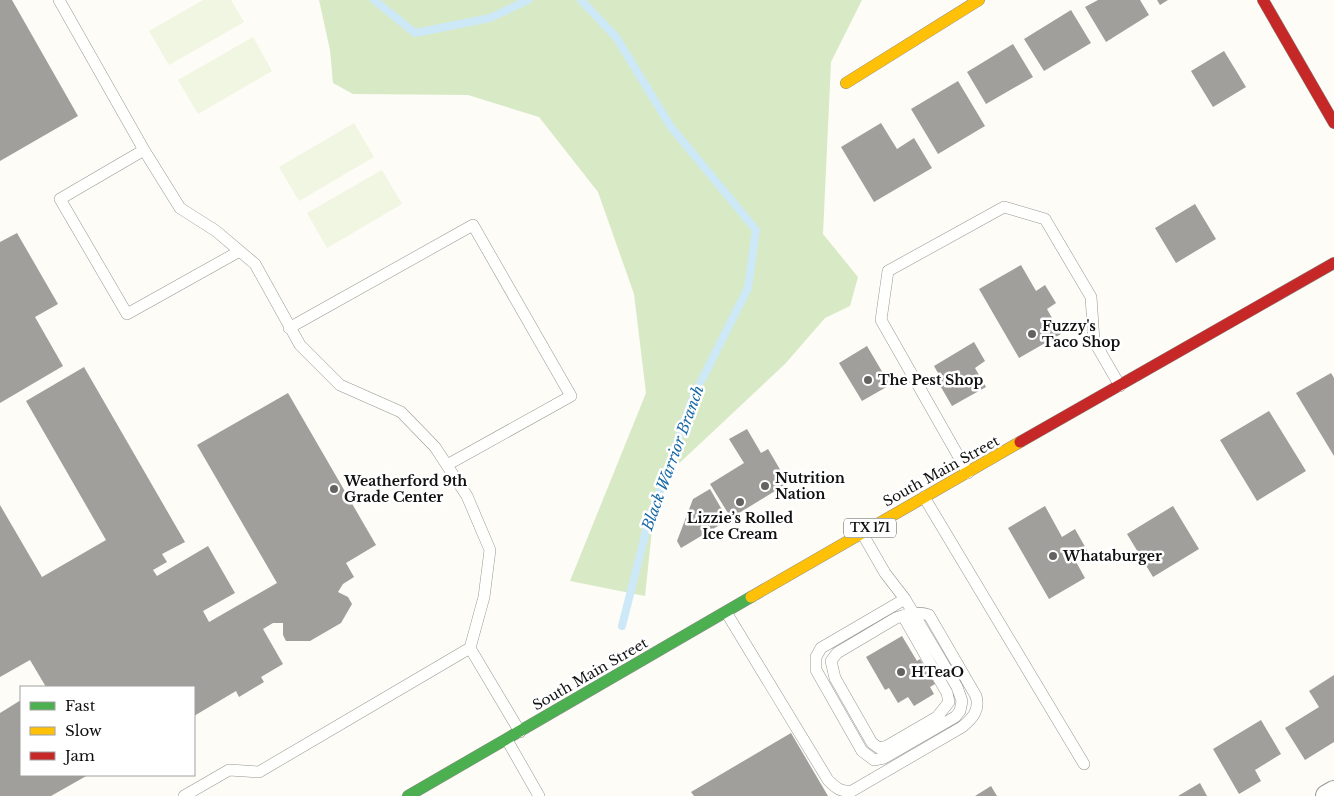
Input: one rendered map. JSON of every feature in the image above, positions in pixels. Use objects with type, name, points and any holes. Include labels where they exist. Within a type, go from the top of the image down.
[{"type":"main road","points":[[846,83],[979,0]]},
{"type":"main road","points":[[1262,0],[1334,123]]},
{"type":"main road","name":"South Main Street","points":[[408,796],[428,791],[520,732],[726,612],[924,497],[1333,265]]},
{"type":"street","points":[[1327,796],[1334,792]]},
{"type":"lane","points":[[59,0],[144,150],[180,208],[216,231],[238,252],[255,264],[300,345],[340,385],[401,412],[435,446],[467,496],[490,550],[484,598],[470,648],[259,772],[229,770],[184,796]]},
{"type":"lane","points":[[144,150],[60,199],[127,314],[238,252]]},
{"type":"lane","points":[[968,473],[881,320],[888,271],[1004,207],[1045,218],[1091,297],[1094,341],[1120,386]]},
{"type":"lane","points":[[289,328],[473,225],[571,396],[447,465]]},
{"type":"lane","points":[[924,497],[1084,764]]},
{"type":"lane","points":[[726,612],[828,780],[837,789],[853,793],[962,727],[976,713],[979,704],[930,615],[921,612],[908,615],[837,653],[831,661],[835,678],[872,744],[879,748],[887,746],[937,717],[949,702],[947,693],[908,615],[905,599],[885,573],[862,533]]},
{"type":"lane","points":[[905,599],[821,648],[816,657],[816,670],[825,686],[862,751],[874,760],[884,758],[955,717],[960,711],[962,701],[956,686],[908,615]]},
{"type":"lane","points":[[470,648],[520,732]]},
{"type":"lane","points":[[507,740],[539,796]]},
{"type":"green space","points":[[203,0],[231,0],[244,22],[169,65],[149,31]]},
{"type":"green space","points":[[319,0],[862,0],[831,62],[823,234],[858,277],[850,306],[825,318],[785,364],[671,471],[652,530],[645,596],[570,581],[646,393],[634,294],[598,192],[539,117],[468,95],[353,94],[333,83],[330,50]]},
{"type":"green space","points":[[253,37],[272,71],[198,114],[178,80]]},
{"type":"green space","points":[[354,123],[374,157],[299,201],[279,167]]},
{"type":"green space","points":[[382,170],[402,204],[327,248],[307,213]]},
{"type":"building","points":[[0,0],[12,0],[78,116],[0,161]]},
{"type":"building","points":[[1098,0],[1140,0],[1149,15],[1106,42],[1085,7]]},
{"type":"building","points":[[1157,0],[1168,0],[1160,5]]},
{"type":"building","points":[[1071,10],[1091,43],[1044,71],[1024,39]]},
{"type":"building","points":[[1013,44],[1033,77],[986,104],[967,72]]},
{"type":"building","points":[[1224,51],[1246,87],[1213,107],[1191,71]]},
{"type":"building","points":[[958,81],[985,126],[938,154],[911,109]]},
{"type":"building","points":[[881,123],[897,149],[914,138],[932,168],[874,202],[841,147]]},
{"type":"building","points":[[1195,204],[1216,239],[1176,263],[1155,228]]},
{"type":"building","points":[[17,233],[58,304],[35,317],[63,366],[0,403],[0,242]]},
{"type":"building","points":[[1021,265],[1036,291],[1045,285],[1056,303],[1047,309],[1061,334],[1019,358],[979,289]]},
{"type":"building","points":[[974,342],[985,361],[975,368],[986,387],[952,406],[938,382],[942,380],[934,366]]},
{"type":"building","points":[[867,346],[890,385],[862,401],[839,363]]},
{"type":"building","points":[[84,367],[185,542],[162,554],[167,562],[153,570],[157,576],[208,546],[235,593],[203,611],[209,622],[277,583],[197,445],[288,393],[376,545],[346,563],[354,577],[343,584],[338,592],[348,597],[352,604],[341,623],[310,641],[286,641],[283,635],[283,623],[273,623],[263,629],[283,664],[261,677],[264,682],[239,697],[236,691],[195,715],[195,686],[45,686],[30,660],[0,677],[0,505],[42,577],[106,540],[26,401]]},
{"type":"building","points":[[1331,373],[1334,378],[1334,456],[1296,393]]},
{"type":"building","points":[[1269,411],[1306,471],[1257,501],[1220,440]]},
{"type":"building","points":[[747,429],[761,453],[768,449],[788,483],[731,518],[710,484],[744,463],[729,439]]},
{"type":"building","points":[[710,489],[728,520],[681,548],[677,541],[693,499]]},
{"type":"building","name":"Whataburger","points":[[1045,506],[1062,537],[1075,529],[1088,552],[1075,560],[1085,578],[1049,599],[1008,528]]},
{"type":"building","points":[[1173,506],[1199,549],[1153,577],[1127,534]]},
{"type":"building","name":"HTeaO","points":[[902,636],[917,661],[920,659],[935,684],[930,687],[934,694],[914,706],[908,697],[898,703],[889,688],[885,690],[866,657]]},
{"type":"building","points":[[1334,675],[1334,742],[1305,760],[1285,728],[1319,707],[1309,691]]},
{"type":"building","points":[[20,701],[20,776],[86,776],[51,796],[0,796],[0,713]]},
{"type":"building","points":[[1261,720],[1281,754],[1255,770],[1261,781],[1239,794],[1213,749]]},
{"type":"building","points":[[791,733],[828,796],[694,796],[691,792]]},
{"type":"building","points":[[1200,783],[1207,796],[1178,796]]},
{"type":"building","points":[[991,786],[997,796],[975,796]]},
{"type":"waterway","name":"Black Warrior Branch","points":[[374,0],[415,33],[490,18],[528,0]]},
{"type":"waterway","name":"Black Warrior Branch","points":[[581,0],[616,37],[671,127],[756,230],[748,288],[693,397],[647,527],[622,626]]},
{"type":"traffic: fast","points":[[408,796],[751,597]]},
{"type":"traffic: slow","points":[[846,83],[979,0]]},
{"type":"traffic: slow","points":[[751,597],[1020,442]]},
{"type":"traffic: jam","points":[[1263,0],[1334,123]]},
{"type":"traffic: jam","points":[[1020,442],[1334,263]]},
{"type":"place","name":"Fuzzy's Taco Shop","points":[[1032,334]]},
{"type":"place","name":"The Pest Shop","points":[[868,380]]},
{"type":"place","name":"Nutrition Nation","points":[[765,486]]},
{"type":"place","name":"Weatherford 9th Grade Center","points":[[334,489]]},
{"type":"place","name":"Lizzie’s Rolled Ice Cream","points":[[740,502]]},
{"type":"place","name":"Whataburger","points":[[1053,556]]},
{"type":"place","name":"HTeaO","points":[[901,672]]}]
